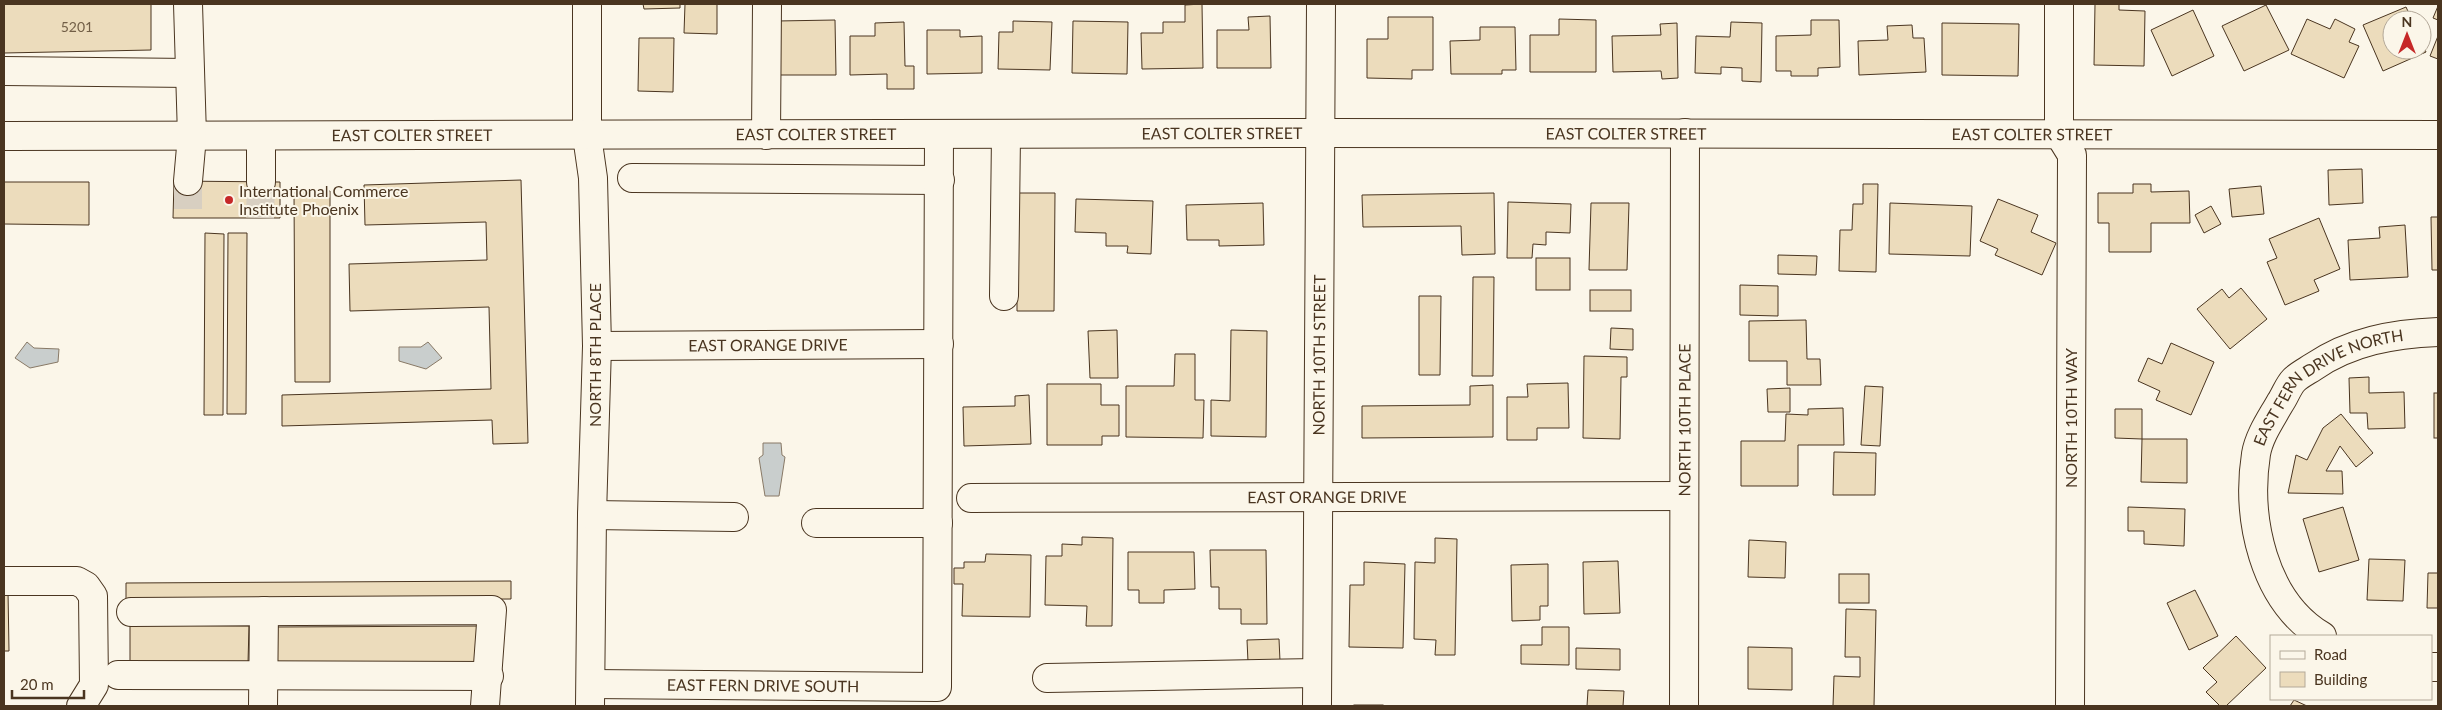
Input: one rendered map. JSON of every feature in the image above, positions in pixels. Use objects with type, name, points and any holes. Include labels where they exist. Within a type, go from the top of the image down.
[{"type":"street","points":[[188,4],[192,136],[188,181]]},
{"type":"street","name":"NORTH 8TH PLACE","points":[[587,4],[587,136],[593,178],[597,346],[592,515],[590,695]]},
{"type":"street","points":[[766,135],[767,4]]},
{"type":"street","name":"NORTH 10TH STREET","points":[[1317,706],[1321,4]]},
{"type":"street","points":[[2059,4],[2059,134]]},
{"type":"street","points":[[4,70],[190,73]]},
{"type":"street","name":"EAST COLTER STREET","points":[[4,136],[1321,133],[2438,135]]},
{"type":"street","name":"NORTH 10TH PLACE","points":[[1684,706],[1685,133]]},
{"type":"street","name":"NORTH 10TH WAY","points":[[2059,134],[2072,155],[2070,706]]},
{"type":"street","points":[[722,135],[722,179]]},
{"type":"street","points":[[816,523],[938,523],[939,135]]},
{"type":"street","points":[[1004,296],[1006,135]]},
{"type":"street","points":[[261,136],[261,182]]},
{"type":"street","points":[[632,178],[940,180]]},
{"type":"street","name":"EAST FERN DRIVE NORTH","points":[[2321,635],[2290,609],[2274,582],[2260,549],[2255,521],[2254,481],[2256,453],[2267,425],[2294,380],[2321,361],[2352,346],[2384,337],[2438,332]]},
{"type":"street","name":"EAST ORANGE DRIVE","points":[[597,346],[939,344]]},
{"type":"street","name":"EAST ORANGE DRIVE","points":[[971,498],[1683,496]]},
{"type":"street","points":[[592,515],[734,517]]},
{"type":"street","name":"EAST FERN DRIVE SOUTH","points":[[590,695],[937,687],[938,523]]},
{"type":"street","points":[[4,581],[77,581],[86,586],[93,596],[94,685],[90,695],[81,706]]},
{"type":"street","points":[[131,612],[492,610],[485,706]]},
{"type":"street","points":[[263,706],[264,611]]},
{"type":"street","points":[[1048,678],[1317,673]]},
{"type":"street","points":[[118,675],[488,676]]},
{"type":"shaded area","points":[[27,342],[34,348],[59,349],[58,362],[30,368],[15,358]]},
{"type":"shaded area","points":[[428,342],[442,358],[426,369],[399,361],[399,347],[421,347]]},
{"type":"shaded area","points":[[763,443],[781,443],[782,455],[785,457],[779,496],[765,496],[759,458],[763,455]]},
{"type":"building","points":[[4,4],[151,4],[151,50],[4,53]]},
{"type":"building","points":[[643,4],[680,4],[680,8],[644,9]]},
{"type":"building","points":[[685,4],[717,4],[717,34],[684,33]]},
{"type":"building","points":[[1202,4],[1203,68],[1142,69],[1141,33],[1163,33],[1163,22],[1185,22],[1185,5]]},
{"type":"building","points":[[2095,4],[2119,4],[2119,10],[2145,11],[2144,66],[2094,65]]},
{"type":"building","points":[[2266,5],[2289,50],[2244,71],[2222,26]]},
{"type":"building","points":[[2438,6],[2438,20],[2433,18]]},
{"type":"building","points":[[2193,10],[2214,56],[2172,76],[2151,30]]},
{"type":"building","points":[[1270,16],[1271,68],[1217,68],[1217,30],[1249,30],[1248,17]]},
{"type":"building","points":[[1388,17],[1433,17],[1433,70],[1412,70],[1412,79],[1367,78],[1367,39],[1388,39]]},
{"type":"building","points":[[2382,17],[2382,60],[2408,60],[2383,71],[2363,25]]},
{"type":"building","points":[[1559,19],[1596,20],[1596,72],[1530,72],[1530,35],[1559,35]]},
{"type":"building","points":[[2307,19],[2330,29],[2335,19],[2355,29],[2349,42],[2359,46],[2344,78],[2291,54]]},
{"type":"building","points":[[835,20],[836,75],[777,75],[777,21]]},
{"type":"building","points":[[1811,20],[1839,20],[1840,67],[1818,68],[1818,76],[1791,76],[1791,71],[1776,71],[1776,36],[1811,35]]},
{"type":"building","points":[[1013,21],[1052,22],[1050,70],[998,69],[999,32],[1013,32]]},
{"type":"building","points":[[1073,21],[1128,22],[1127,74],[1072,73]]},
{"type":"building","points":[[904,22],[905,66],[914,66],[914,89],[887,89],[887,74],[850,75],[850,36],[875,36],[875,23]]},
{"type":"building","points":[[1731,22],[1762,23],[1761,82],[1742,81],[1742,68],[1721,67],[1721,74],[1695,73],[1696,36],[1730,37]]},
{"type":"building","points":[[1677,23],[1678,78],[1662,79],[1661,71],[1613,72],[1612,36],[1661,35],[1660,24]]},
{"type":"building","points":[[1942,23],[2019,24],[2018,76],[1942,75]]},
{"type":"building","points":[[1912,25],[1913,38],[1924,38],[1926,72],[1859,75],[1858,41],[1888,40],[1887,26]]},
{"type":"building","points":[[1480,27],[1515,27],[1516,70],[1502,70],[1502,74],[1451,74],[1450,41],[1480,40]]},
{"type":"building","points":[[927,30],[960,30],[960,37],[982,36],[982,73],[927,74]]},
{"type":"building","points":[[2438,36],[2438,59],[2432,57],[2432,51]]},
{"type":"building","points":[[639,38],[674,38],[673,92],[638,91]]},
{"type":"building","points":[[2362,169],[2363,203],[2329,205],[2328,170]]},
{"type":"building","points":[[521,180],[528,443],[493,444],[492,420],[282,426],[282,395],[491,389],[489,307],[350,311],[349,264],[487,260],[486,222],[365,225],[364,185]]},
{"type":"building","points":[[174,181],[280,182],[280,218],[173,218]]},
{"type":"building","points":[[4,182],[89,182],[89,225],[4,224]]},
{"type":"building","points":[[1863,184],[1878,184],[1876,272],[1839,271],[1840,230],[1852,230],[1853,204],[1863,204]]},
{"type":"building","points":[[2133,184],[2151,184],[2151,192],[2189,191],[2190,223],[2151,223],[2151,252],[2109,252],[2109,223],[2098,223],[2098,193],[2133,193]]},
{"type":"building","points":[[2261,186],[2264,214],[2232,217],[2229,189]]},
{"type":"building","points":[[294,191],[330,191],[330,382],[295,382]]},
{"type":"building","points":[[1017,193],[1055,193],[1054,311],[1017,311]]},
{"type":"building","points":[[1494,193],[1495,254],[1462,255],[1461,226],[1363,227],[1362,195]]},
{"type":"building","points":[[1076,199],[1153,201],[1151,254],[1127,253],[1128,246],[1106,246],[1106,233],[1075,232]]},
{"type":"building","points":[[1998,199],[2038,215],[2031,232],[2056,243],[2042,275],[1995,255],[1998,249],[1980,241]]},
{"type":"building","points":[[1508,202],[1571,204],[1570,233],[1546,232],[1546,245],[1533,244],[1532,258],[1507,258]]},
{"type":"building","points":[[1263,203],[1264,245],[1219,246],[1219,240],[1187,240],[1186,205]]},
{"type":"building","points":[[1591,203],[1629,203],[1627,270],[1589,270]]},
{"type":"building","points":[[1890,203],[1972,206],[1970,256],[1889,254]]},
{"type":"building","points":[[2211,206],[2221,224],[2204,233],[2195,215]]},
{"type":"building","points":[[2431,217],[2438,217],[2438,270],[2432,270]]},
{"type":"building","points":[[2319,218],[2340,269],[2314,280],[2319,291],[2285,305],[2267,262],[2277,258],[2269,239]]},
{"type":"building","points":[[2405,225],[2408,277],[2350,280],[2348,240],[2380,238],[2379,227]]},
{"type":"building","points":[[205,233],[224,234],[223,415],[204,415]]},
{"type":"building","points":[[228,233],[247,233],[246,414],[227,414]]},
{"type":"building","points":[[1778,255],[1817,256],[1816,275],[1778,274]]},
{"type":"building","points":[[1536,258],[1570,258],[1570,290],[1536,290]]},
{"type":"building","points":[[1473,277],[1494,277],[1493,376],[1472,376]]},
{"type":"building","points":[[1740,285],[1778,286],[1778,316],[1740,315]]},
{"type":"building","points":[[2241,288],[2267,319],[2230,349],[2197,309],[2222,289],[2229,298]]},
{"type":"building","points":[[1590,290],[1631,290],[1631,311],[1590,311]]},
{"type":"building","points":[[1419,296],[1441,296],[1440,375],[1419,375]]},
{"type":"building","points":[[1806,320],[1807,359],[1820,359],[1821,385],[1787,385],[1787,361],[1749,361],[1749,321]]},
{"type":"building","points":[[1611,328],[1633,329],[1633,350],[1610,349]]},
{"type":"building","points":[[1117,330],[1118,378],[1090,378],[1088,331]]},
{"type":"building","points":[[1231,330],[1267,331],[1266,437],[1211,436],[1211,400],[1230,401]]},
{"type":"building","points":[[2171,343],[2214,362],[2191,415],[2156,400],[2160,391],[2138,381],[2148,358],[2162,364]]},
{"type":"building","points":[[1175,354],[1195,354],[1195,400],[1204,400],[1203,438],[1126,437],[1126,386],[1174,386]]},
{"type":"building","points":[[1584,356],[1627,357],[1627,377],[1621,377],[1620,439],[1583,438]]},
{"type":"building","points":[[2369,377],[2369,393],[2404,392],[2405,428],[2368,429],[2367,413],[2350,413],[2349,378]]},
{"type":"building","points":[[1568,383],[1569,428],[1537,428],[1537,440],[1507,440],[1507,397],[1528,397],[1527,384]]},
{"type":"building","points":[[1047,384],[1101,384],[1101,405],[1119,405],[1119,436],[1102,436],[1102,445],[1047,445]]},
{"type":"building","points":[[1493,385],[1493,437],[1362,438],[1362,406],[1470,405],[1470,386]]},
{"type":"building","points":[[1865,386],[1883,387],[1880,446],[1861,445]]},
{"type":"building","points":[[1790,388],[1790,412],[1768,412],[1767,389]]},
{"type":"building","points":[[2434,393],[2438,393],[2438,438],[2434,438]]},
{"type":"building","points":[[1029,395],[1031,444],[964,446],[963,407],[1015,406],[1015,396]]},
{"type":"building","points":[[1843,408],[1844,445],[1798,445],[1798,486],[1741,486],[1741,441],[1785,441],[1786,414],[1808,415],[1808,409]]},
{"type":"building","points":[[2115,409],[2142,409],[2142,439],[2115,438]]},
{"type":"building","points":[[2341,414],[2373,453],[2356,467],[2340,446],[2326,471],[2342,471],[2343,494],[2288,493],[2296,455],[2307,460],[2323,428]]},
{"type":"building","points":[[2142,439],[2187,439],[2187,483],[2141,482]]},
{"type":"building","points":[[1834,452],[1876,453],[1875,495],[1833,495]]},
{"type":"building","points":[[2128,507],[2185,509],[2184,546],[2144,544],[2144,531],[2128,531]]},
{"type":"building","points":[[2343,507],[2359,560],[2319,572],[2303,519]]},
{"type":"building","points":[[1082,537],[1113,538],[1112,626],[1086,626],[1087,606],[1045,605],[1046,556],[1062,556],[1062,544],[1082,545]]},
{"type":"building","points":[[1435,538],[1457,539],[1455,655],[1435,655],[1436,640],[1414,639],[1415,562],[1435,563]]},
{"type":"building","points":[[1749,540],[1786,542],[1785,578],[1748,577]]},
{"type":"building","points":[[1210,550],[1266,550],[1267,624],[1241,624],[1241,609],[1219,609],[1219,587],[1211,587]]},
{"type":"building","points":[[1128,552],[1194,552],[1195,589],[1164,590],[1164,603],[1139,603],[1139,590],[1128,590]]},
{"type":"building","points":[[986,554],[1031,555],[1030,617],[962,616],[963,584],[954,584],[954,568],[964,568],[964,562],[985,562]]},
{"type":"building","points":[[2369,559],[2405,560],[2403,601],[2367,600]]},
{"type":"building","points":[[1618,561],[1620,613],[1584,614],[1583,562]]},
{"type":"building","points":[[1364,562],[1405,564],[1403,648],[1349,647],[1350,585],[1364,585]]},
{"type":"building","points":[[1548,564],[1548,606],[1540,606],[1540,620],[1512,621],[1511,565]]},
{"type":"building","points":[[2428,573],[2438,573],[2438,608],[2427,608]]},
{"type":"building","points":[[1839,574],[1869,574],[1869,603],[1839,603]]},
{"type":"building","points":[[511,581],[511,599],[126,601],[126,583]]},
{"type":"building","points":[[2195,590],[2218,636],[2189,650],[2167,603]]},
{"type":"building","points":[[4,591],[8,591],[9,651],[4,651]]},
{"type":"building","points":[[1846,609],[1876,610],[1874,706],[1833,706],[1834,676],[1860,677],[1860,657],[1845,657]]},
{"type":"building","points":[[130,625],[249,626],[248,663],[130,662]]},
{"type":"building","points":[[482,626],[483,662],[275,663],[274,627]]},
{"type":"building","points":[[1542,627],[1569,627],[1569,665],[1521,664],[1521,645],[1542,645]]},
{"type":"building","points":[[2236,636],[2266,668],[2226,706],[2220,706],[2206,692],[2217,682],[2203,668]]},
{"type":"building","points":[[1279,639],[1280,661],[1248,662],[1247,640]]},
{"type":"building","points":[[1748,647],[1792,648],[1792,690],[1748,689]]},
{"type":"building","points":[[1576,648],[1620,649],[1620,670],[1576,669]]},
{"type":"building","points":[[1588,690],[1624,691],[1623,706],[1587,706]]},
{"type":"building","points":[[2294,700],[2307,706],[2290,706]]},
{"type":"building","points":[[1383,705],[1383,706],[1354,706]]},
{"type":"tunnel","points":[[188,181],[188,218]]},
{"type":"tunnel","points":[[260,218],[261,182]]},
{"type":"place","name":"International Commerce Institute Phoenix","points":[[229,200]]}]
